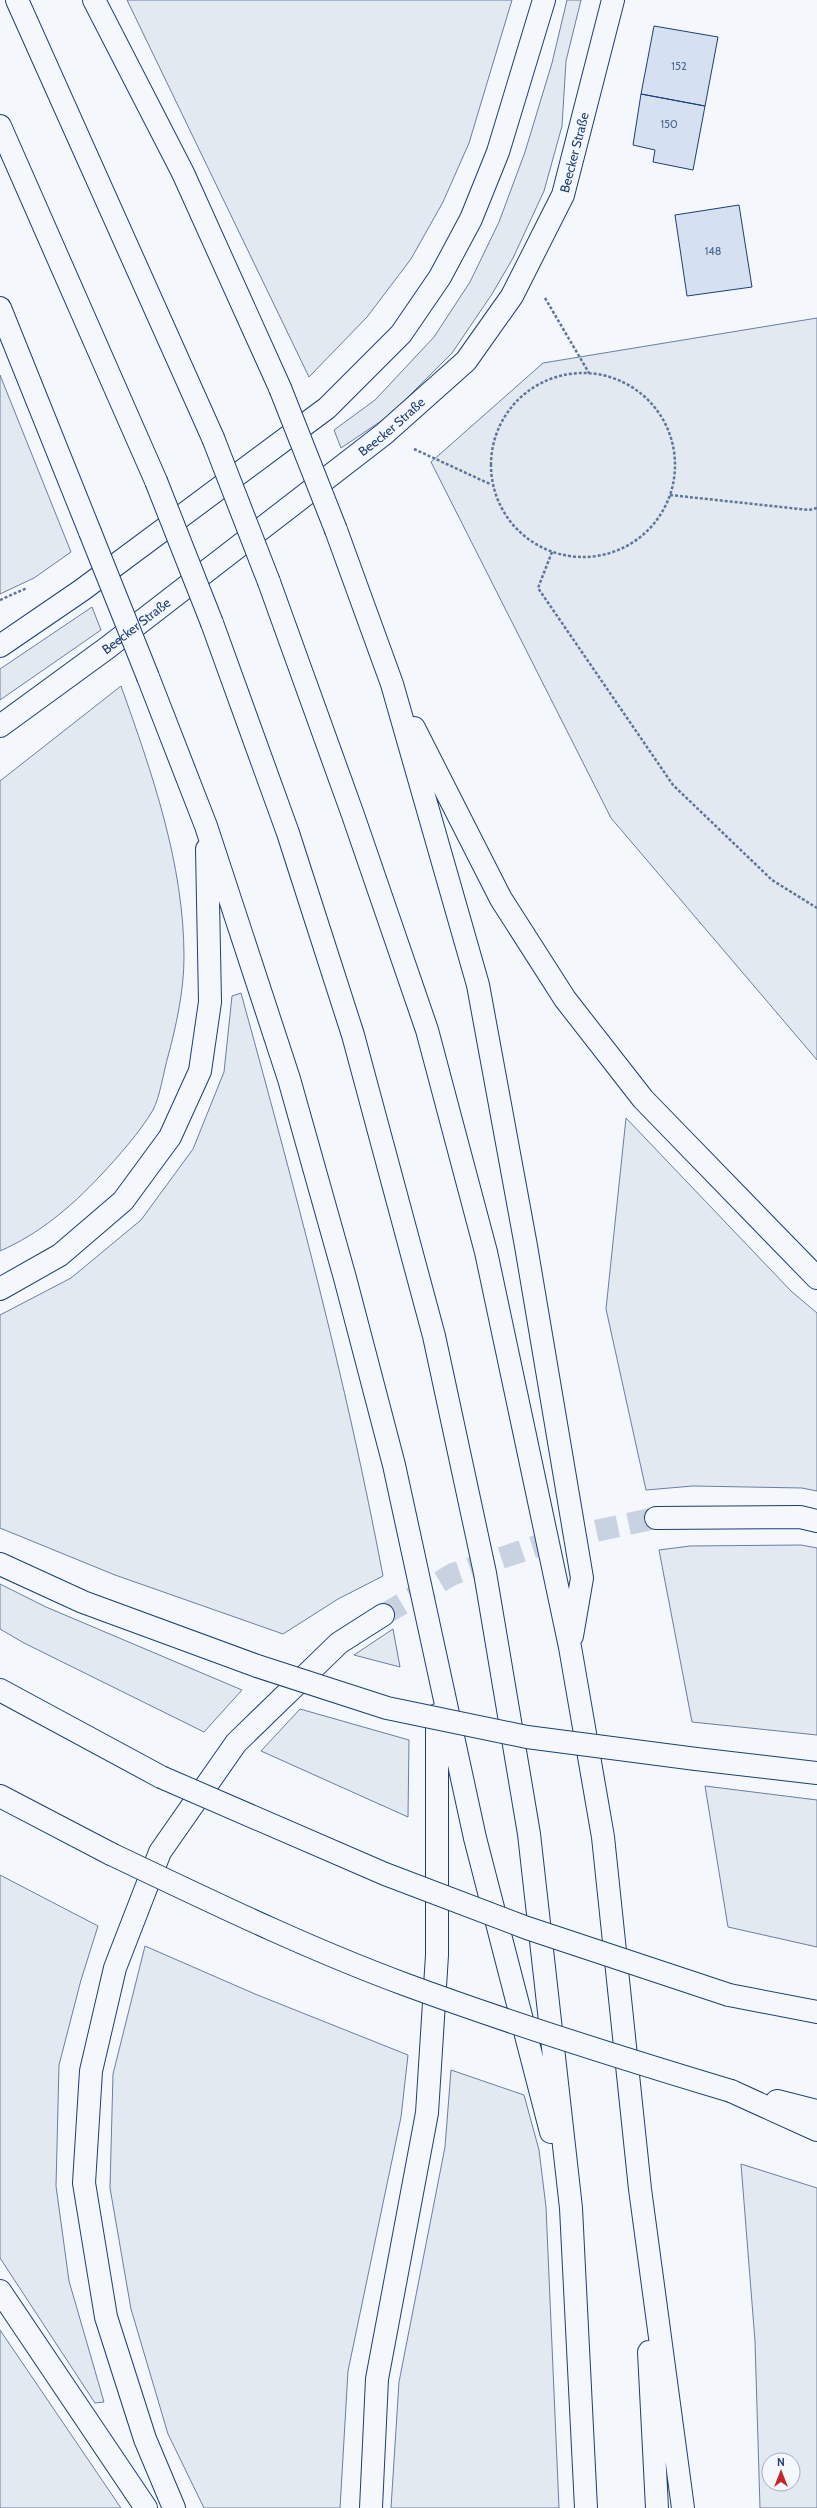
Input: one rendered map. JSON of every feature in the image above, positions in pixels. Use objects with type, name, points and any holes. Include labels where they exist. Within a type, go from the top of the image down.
[{"type":"main road","points":[[17,0],[213,438],[269,582],[354,815],[427,1030],[486,1252],[570,1647],[603,1837],[640,2189],[683,2508]]},
{"type":"main road","points":[[94,0],[183,173],[280,388],[336,530],[392,684],[478,986],[525,1238],[582,1578],[570,1647]]},
{"type":"main road","points":[[0,646],[82,590],[327,408],[401,334],[440,277],[471,219],[498,152],[544,0]]},
{"type":"main road","name":"Beecker Straße","points":[[0,726],[107,648],[384,434],[466,361],[512,296],[563,195],[613,0]]},
{"type":"main road","points":[[0,126],[156,481],[212,623],[288,833],[353,1035],[434,1336],[485,1573],[529,1834],[571,2208],[586,2508]]},
{"type":"main road","points":[[0,308],[206,826],[288,1079],[344,1278],[394,1465],[437,1674],[474,1838],[571,2208]]},
{"type":"main road","points":[[392,684],[501,900],[565,999],[643,1099],[817,1278]]},
{"type":"main road","points":[[0,1289],[60,1255],[123,1201],[170,1137],[200,1071],[210,1002],[206,826]]},
{"type":"main road","points":[[656,1518],[800,1517],[817,1521]]},
{"type":"main road","points":[[0,1564],[83,1602],[257,1666],[395,1710],[527,1737],[817,1773]]},
{"type":"main road","points":[[174,2508],[144,2439],[106,2317],[84,2183],[91,2071],[115,1968],[160,1852],[236,1743],[339,1643],[384,1615]]},
{"type":"main road","points":[[371,2508],[377,2379],[427,2113],[437,1955],[437,1674]]},
{"type":"main road","points":[[0,1690],[161,1777],[385,1874],[527,1928],[729,1994],[817,2012]]},
{"type":"main road","points":[[0,1796],[112,1854],[258,1924],[404,1984],[596,2051],[731,2090],[817,2111]]},
{"type":"main road","points":[[731,2090],[817,2130]]},
{"type":"main road","points":[[640,2189],[657,2508]]},
{"type":"main road","points":[[0,2291],[146,2508]]},
{"type":"path","points":[[527,267],[588,373]]},
{"type":"path","points":[[588,373],[614,378],[638,390],[657,408],[670,431],[675,457],[674,483],[665,508],[650,529],[629,545],[604,555],[578,557],[552,552],[529,540],[510,521],[490,484],[492,446],[501,422],[517,401],[544,382],[562,375],[588,373]]},
{"type":"path","points":[[384,434],[439,462],[490,484]]},
{"type":"path","points":[[670,495],[809,510],[817,508]]},
{"type":"path","points":[[552,552],[538,588],[673,785],[772,880],[817,908]]},
{"type":"shaded area","points":[[127,0],[512,0],[469,143],[443,202],[411,259],[367,317],[309,377]]},
{"type":"shaded area","points":[[567,0],[581,0],[566,61],[562,126],[544,191],[513,258],[492,294],[452,353],[390,415],[341,448],[334,430],[375,400],[434,337],[470,282],[499,222],[525,152],[552,63]]},
{"type":"shaded area","points":[[817,318],[817,1060],[611,818],[431,462],[543,363]]},
{"type":"shaded area","points":[[0,375],[71,552],[34,578],[0,594]]},
{"type":"shaded area","points":[[92,607],[101,630],[0,700],[0,669]]},
{"type":"shaded area","points":[[121,686],[155,785],[179,888],[183,922],[184,970],[176,1022],[158,1098],[153,1110],[135,1136],[100,1176],[66,1209],[41,1228],[0,1251],[0,781]]},
{"type":"shaded area","points":[[241,993],[336,1356],[353,1429],[383,1576],[338,1599],[283,1634],[115,1575],[0,1528],[0,1315],[71,1278],[141,1220],[193,1149],[224,1072],[232,996]]},
{"type":"shaded area","points":[[626,1118],[791,1291],[817,1313],[817,1491],[802,1488],[693,1486],[646,1490],[606,1309]]},
{"type":"shaded area","points":[[801,1545],[817,1548],[817,1735],[692,1722],[659,1550],[690,1546]]},
{"type":"shaded area","points":[[0,1584],[46,1607],[242,1690],[204,1732],[24,1643],[0,1629]]},
{"type":"shaded area","points":[[393,1629],[400,1667],[354,1655]]},
{"type":"shaded area","points":[[300,1709],[409,1740],[408,1817],[261,1751]]},
{"type":"shaded area","points":[[705,1786],[817,1800],[817,1947],[728,1927]]},
{"type":"shaded area","points":[[0,1875],[98,1926],[81,1980],[59,2065],[56,2186],[69,2281],[104,2402],[95,2403],[0,2258]]},
{"type":"shaded area","points":[[145,1946],[255,1994],[408,2055],[401,2117],[348,2371],[340,2508],[204,2508],[168,2434],[131,2309],[110,2188],[113,2074]]},
{"type":"shaded area","points":[[451,2070],[524,2095],[539,2150],[546,2207],[559,2508],[391,2508],[399,2382],[445,2147]]},
{"type":"shaded area","points":[[741,2164],[817,2188],[817,2508],[760,2508],[755,2341]]},
{"type":"shaded area","points":[[0,2330],[121,2508],[0,2508]]},
{"type":"building","points":[[654,26],[718,37],[705,106],[641,94]]},
{"type":"building","points":[[641,94],[705,106],[693,170],[653,162],[655,150],[633,145]]},
{"type":"building","points":[[739,205],[752,287],[687,296],[675,215]]},
{"type":"tunnel","points":[[383,1615],[453,1574],[558,1539],[656,1518]]}]
